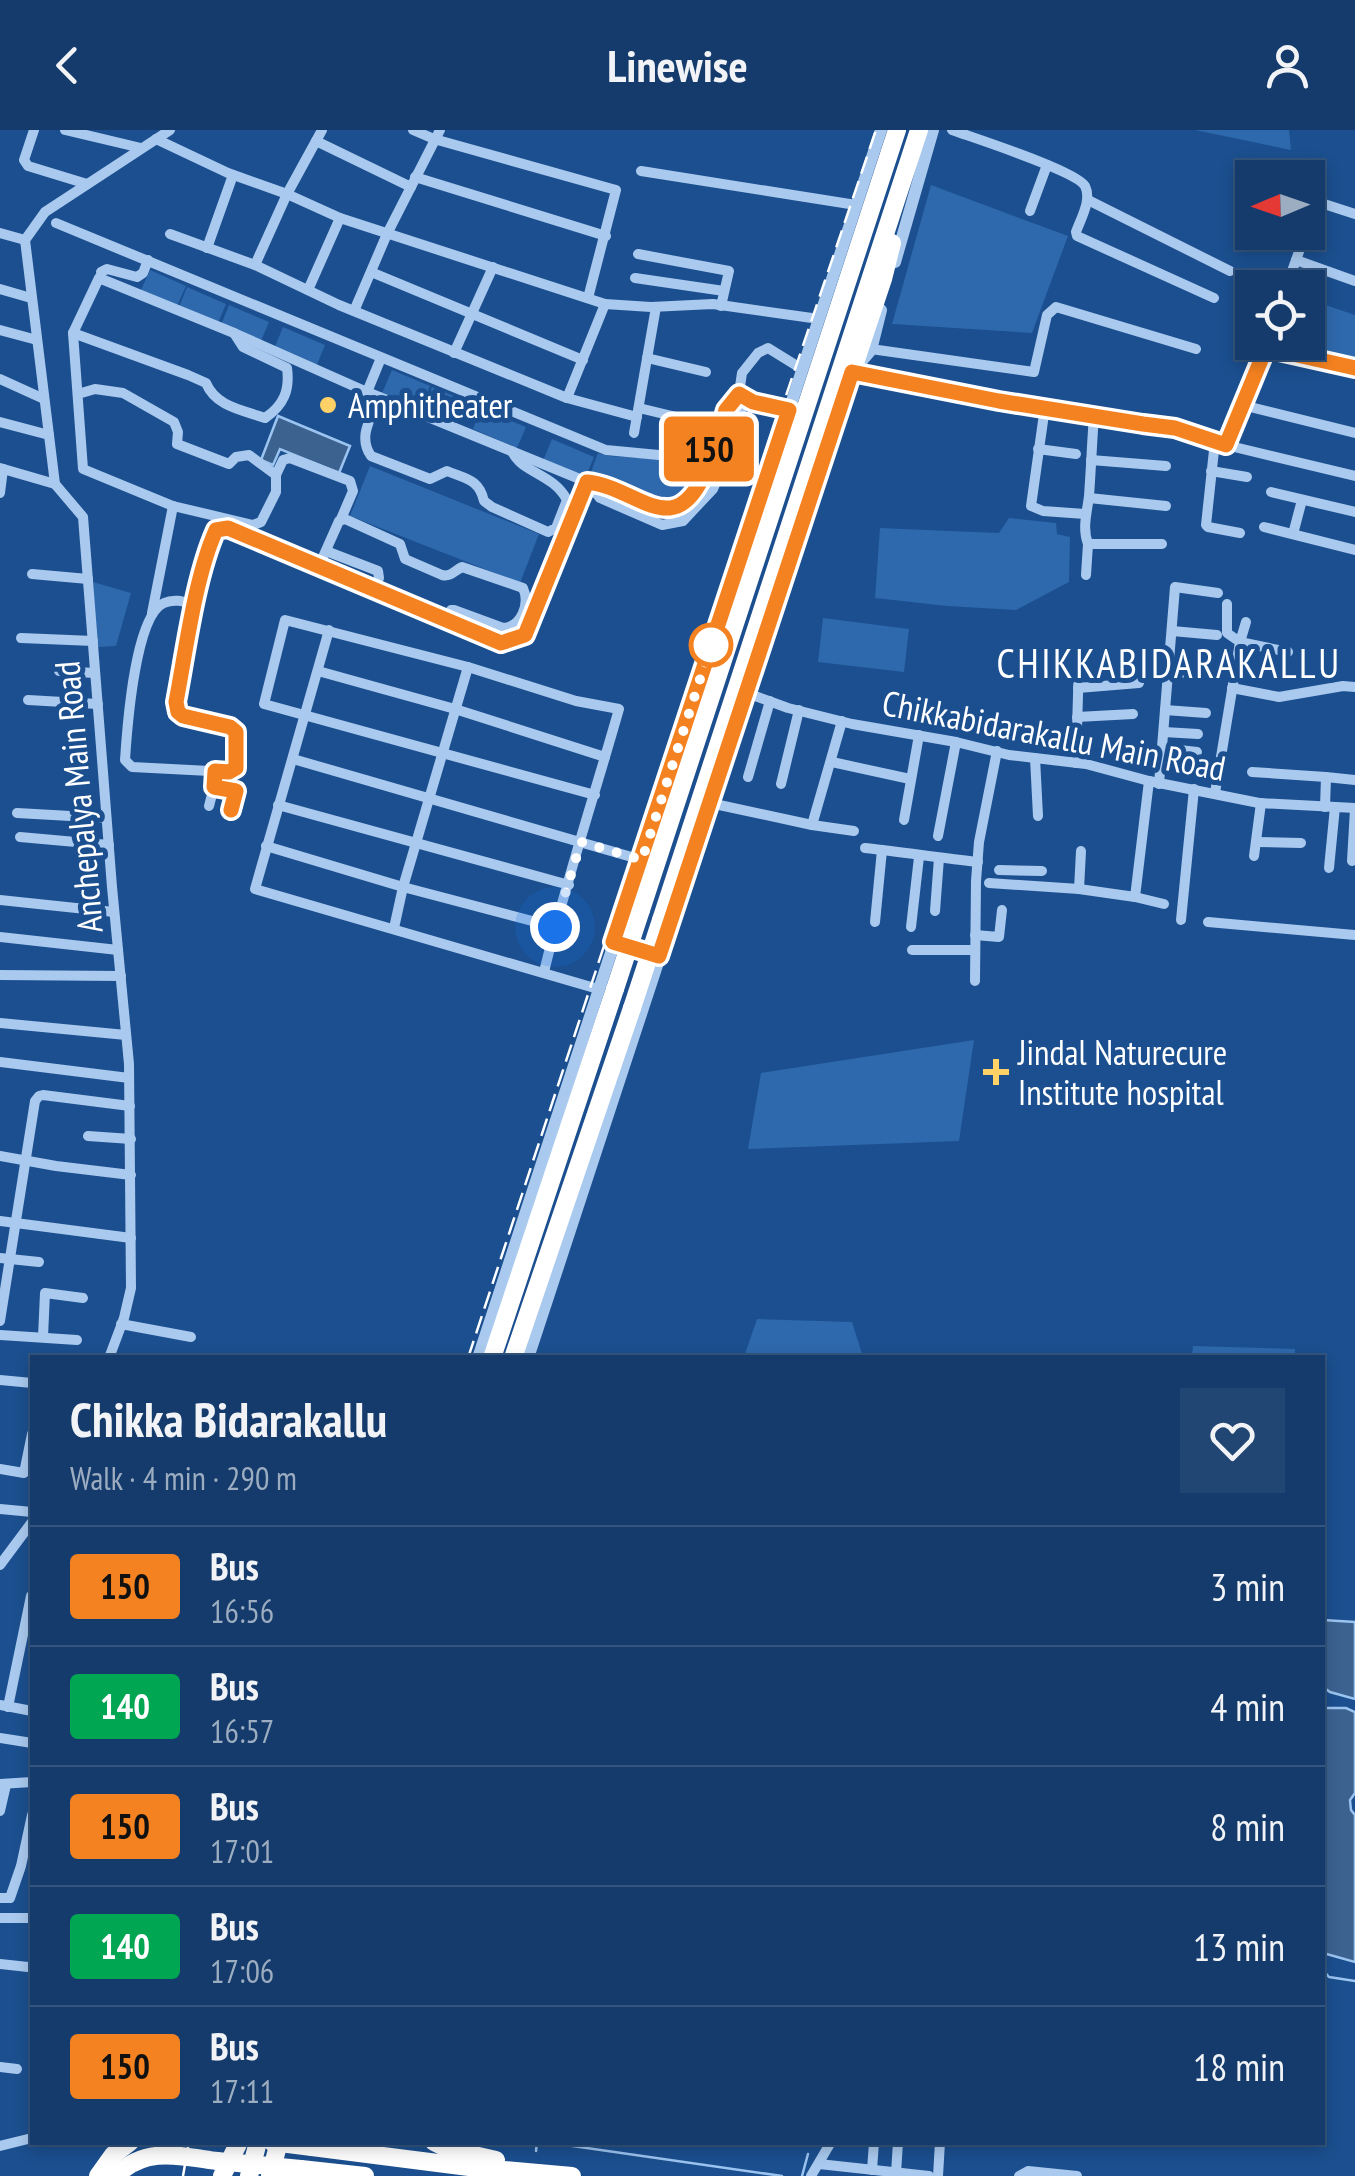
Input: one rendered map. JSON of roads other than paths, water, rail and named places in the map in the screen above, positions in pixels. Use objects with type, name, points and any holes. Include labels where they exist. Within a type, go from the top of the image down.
[{"type":"highway","points":[[493,1355],[897,130]]},
{"type":"highway","points":[[514,1355],[632,1008],[919,130]]},
{"type":"highway","points":[[852,372],[890,255],[896,197]]},
{"type":"highway","points":[[98,2176],[126,2145]]},
{"type":"highway","points":[[219,2169],[238,2145]]},
{"type":"highway","points":[[250,2176],[257,2145]]},
{"type":"highway","points":[[270,2176],[275,2145]]},
{"type":"highway","points":[[297,2145],[572,2176]]},
{"type":"highway","points":[[444,2145],[530,2172]]},
{"type":"highway","points":[[116,2176],[133,2162],[168,2154],[219,2169],[365,2176]]},
{"type":"street","points":[[34,130],[24,160],[28,166],[87,184]]},
{"type":"street","points":[[64,130],[141,148]]},
{"type":"street","points":[[0,234],[24,240],[45,212],[170,130]]},
{"type":"street","points":[[413,130],[616,190],[588,298]]},
{"type":"street","points":[[479,1355],[881,130]]},
{"type":"street","points":[[529,1355],[852,372],[871,349],[933,130]]},
{"type":"street","points":[[952,130],[1082,181],[1088,200],[1077,236],[1214,298]]},
{"type":"street","points":[[354,311],[437,135]]},
{"type":"street","points":[[255,264],[319,136],[413,182],[606,236]]},
{"type":"street","points":[[156,139],[340,218],[605,304],[720,306],[819,319]]},
{"type":"street","points":[[1030,210],[1048,165]]},
{"type":"street","points":[[641,171],[856,205]]},
{"type":"street","points":[[207,248],[234,175]]},
{"type":"street","points":[[1088,200],[1230,271]]},
{"type":"street","points":[[1325,203],[1355,214]]},
{"type":"street","points":[[308,290],[340,218]]},
{"type":"street","points":[[56,223],[606,450],[701,459]]},
{"type":"street","points":[[170,234],[255,264],[354,311],[567,398],[697,422]]},
{"type":"street","name":"Anchepalya Main Road","points":[[24,240],[55,484],[83,517],[126,1035],[131,1288],[110,1355]]},
{"type":"street","points":[[1292,270],[1300,250]]},
{"type":"street","points":[[638,254],[728,271],[720,306]]},
{"type":"street","points":[[100,272],[107,268],[137,277],[148,260]]},
{"type":"street","points":[[1296,260],[1355,281]]},
{"type":"street","points":[[454,353],[493,267]]},
{"type":"street","points":[[371,272],[582,360]]},
{"type":"street","points":[[319,566],[353,491],[350,481],[290,458],[283,460],[276,476],[276,492],[261,522],[253,524],[173,506],[83,469],[73,332],[99,278],[366,392],[587,482],[606,484],[661,510],[680,506],[699,487],[705,472],[701,459],[705,452],[715,447],[728,453]]},
{"type":"street","points":[[635,278],[724,291]]},
{"type":"street","points":[[0,289],[31,298]]},
{"type":"street","points":[[567,398],[605,304]]},
{"type":"street","points":[[634,433],[656,307]]},
{"type":"street","points":[[871,349],[1034,372],[1048,315],[1056,307],[1196,348]]},
{"type":"street","points":[[0,330],[37,340]]},
{"type":"street","points":[[73,332],[188,375],[206,384],[211,395],[222,403],[266,418],[278,409],[289,383],[287,368],[243,347],[234,333]]},
{"type":"street","points":[[587,482],[600,498],[662,525],[684,520],[730,466],[728,453],[742,395],[742,373],[768,348],[802,369]]},
{"type":"street","points":[[366,392],[380,358]]},
{"type":"street","points":[[647,358],[706,372]]},
{"type":"street","points":[[1240,533],[1206,524],[1212,471],[1221,443],[1261,360]]},
{"type":"street","points":[[1324,360],[1355,368]]},
{"type":"street","points":[[852,372],[982,398],[1160,424],[1355,476]]},
{"type":"street","points":[[0,379],[44,398]]},
{"type":"street","points":[[78,394],[95,388],[123,394],[174,422],[177,444],[229,464],[236,457],[249,455],[276,476]]},
{"type":"street","points":[[742,395],[753,402],[789,410]]},
{"type":"street","points":[[715,447],[726,410],[742,395]]},
{"type":"street","points":[[380,397],[363,438],[370,456],[430,479],[447,471],[476,483],[484,502],[492,507],[548,532],[556,528],[566,500],[563,492],[554,482],[516,460],[512,451]]},
{"type":"street","points":[[1242,405],[1355,433]]},
{"type":"street","points":[[1045,407],[1031,506],[1085,514]]},
{"type":"street","points":[[1086,575],[1085,514],[1094,415]]},
{"type":"street","points":[[0,422],[49,436]]},
{"type":"street","points":[[1038,448],[1076,454]]},
{"type":"street","points":[[1091,460],[1166,466]]},
{"type":"street","points":[[0,494],[2,468],[55,484]]},
{"type":"street","points":[[1212,471],[1247,476]]},
{"type":"street","points":[[705,472],[718,477]]},
{"type":"street","points":[[173,506],[152,612],[137,658],[125,760],[132,767],[229,772],[236,768],[236,732],[230,727],[183,716],[176,702],[195,604],[216,530],[228,528],[501,643],[525,635],[587,482]]},
{"type":"street","points":[[1271,492],[1355,512]]},
{"type":"street","points":[[1088,498],[1166,506]]},
{"type":"street","points":[[1293,534],[1302,500]]},
{"type":"street","points":[[341,519],[400,544],[405,559],[442,576],[454,574],[462,567],[526,592],[526,602],[512,627],[503,628],[454,610],[445,619]]},
{"type":"street","points":[[1264,527],[1355,550]]},
{"type":"street","points":[[1088,544],[1162,544]]},
{"type":"street","points":[[326,551],[378,570],[374,590]]},
{"type":"street","points":[[32,574],[88,579]]},
{"type":"street","points":[[1135,897],[1162,748],[1175,587],[1218,593]]},
{"type":"street","points":[[152,612],[175,600],[195,604]]},
{"type":"street","points":[[1227,604],[1227,633],[1240,642],[1288,652]]},
{"type":"street","points":[[544,972],[620,709],[576,701],[468,667],[285,620],[264,704],[595,795]]},
{"type":"street","points":[[1215,793],[1246,622]]},
{"type":"street","points":[[329,630],[254,889],[598,990]]},
{"type":"street","points":[[1172,631],[1217,635]]},
{"type":"street","points":[[22,638],[93,641]]},
{"type":"street","points":[[1076,763],[1079,661]]},
{"type":"street","points":[[394,928],[468,667]]},
{"type":"street","points":[[1168,670],[1208,674]]},
{"type":"street","points":[[58,671],[95,673]]},
{"type":"street","points":[[318,671],[606,757]]},
{"type":"street","points":[[1078,688],[1139,683]]},
{"type":"street","points":[[1232,688],[1279,696],[1355,687]]},
{"type":"street","name":"Chikkabidarakallu Main Road","points":[[747,693],[842,721],[1009,755],[1076,763],[1260,803],[1355,809]]},
{"type":"street","points":[[28,700],[98,704]]},
{"type":"street","points":[[748,776],[770,701]]},
{"type":"street","points":[[781,784],[799,710]]},
{"type":"street","points":[[1165,710],[1206,713]]},
{"type":"street","points":[[1077,717],[1133,714]]},
{"type":"street","points":[[812,825],[842,721]]},
{"type":"street","points":[[1164,732],[1198,734]]},
{"type":"street","points":[[904,820],[919,735]]},
{"type":"street","points":[[938,836],[956,742]]},
{"type":"street","points":[[1162,748],[1197,752]]},
{"type":"street","points":[[975,981],[978,862],[997,751]]},
{"type":"street","points":[[1036,758],[1038,816]]},
{"type":"street","points":[[294,759],[642,860]]},
{"type":"street","points":[[832,762],[910,779]]},
{"type":"street","points":[[209,806],[215,771]]},
{"type":"street","points":[[1252,772],[1355,780]]},
{"type":"street","points":[[1326,777],[1330,807],[1329,868]]},
{"type":"street","points":[[214,787],[236,791],[231,810]]},
{"type":"street","points":[[1181,920],[1194,788]]},
{"type":"street","points":[[710,803],[854,831]]},
{"type":"street","points":[[1254,856],[1260,803]]},
{"type":"street","points":[[278,805],[569,885]]},
{"type":"street","points":[[1352,860],[1355,809]]},
{"type":"street","points":[[18,813],[106,818]]},
{"type":"street","points":[[20,837],[108,845]]},
{"type":"street","points":[[1256,842],[1301,843]]},
{"type":"street","points":[[266,846],[555,927]]},
{"type":"street","points":[[865,848],[978,862]]},
{"type":"street","points":[[875,922],[882,850]]},
{"type":"street","points":[[1079,890],[1081,851]]},
{"type":"street","points":[[1000,856],[993,883],[1079,890],[1164,904]]},
{"type":"street","points":[[911,928],[919,857]]},
{"type":"street","points":[[936,912],[939,858]]},
{"type":"street","points":[[998,870],[1042,872]]},
{"type":"street","points":[[0,900],[114,912]]},
{"type":"street","points":[[975,935],[999,937],[1002,910]]},
{"type":"street","points":[[1208,922],[1355,935]]},
{"type":"street","points":[[0,938],[118,950]]},
{"type":"street","points":[[613,942],[659,956]]},
{"type":"street","points":[[912,950],[975,950]]},
{"type":"street","points":[[608,961],[654,976]]},
{"type":"street","points":[[0,975],[120,976]]},
{"type":"street","points":[[0,1023],[126,1035]]},
{"type":"street","points":[[0,1062],[129,1078]]},
{"type":"street","points":[[0,1320],[5,1259],[16,1224],[35,1102],[39,1096],[130,1106]]},
{"type":"street","points":[[88,1136],[131,1139]]},
{"type":"street","points":[[0,1156],[131,1175]]},
{"type":"street","points":[[0,1222],[130,1238]]},
{"type":"street","points":[[5,1259],[38,1262]]},
{"type":"street","points":[[43,1337],[45,1292],[82,1298]]},
{"type":"street","points":[[121,1324],[192,1336]]},
{"type":"street","points":[[0,1336],[77,1340]]},
{"type":"street","points":[[0,1380],[30,1383]]},
{"type":"street","points":[[0,1469],[28,1474]]},
{"type":"street","points":[[0,1509],[30,1512]]},
{"type":"street","points":[[0,1563],[30,1525]]},
{"type":"street","points":[[30,1600],[4,1706],[30,1711]]},
{"type":"street","points":[[0,1738],[30,1743]]},
{"type":"street","points":[[0,1812],[3,1784],[30,1782]]},
{"type":"street","points":[[0,1898],[10,1898],[30,1824]]},
{"type":"street","points":[[0,1918],[30,1918]]},
{"type":"street","points":[[0,1964],[28,1967]]},
{"type":"street","points":[[0,2066],[16,2069]]},
{"type":"street","points":[[0,2146],[30,2138]]},
{"type":"street","points":[[234,2176],[239,2145]]},
{"type":"street","points":[[292,2173],[293,2145]]},
{"type":"street","points":[[811,2176],[829,2145]]},
{"type":"street","points":[[872,2170],[874,2145]]},
{"type":"street","points":[[896,2172],[898,2145]]},
{"type":"street","points":[[938,2176],[940,2145]]},
{"type":"street","points":[[819,2164],[929,2176]]},
{"type":"street","points":[[1019,2176],[1028,2171],[1077,2176]]},
{"type":"waterway","points":[[1325,1972],[1329,1977],[1355,1981]]},
{"type":"waterway","points":[[536,2151],[537,2145]]},
{"type":"waterway","points":[[566,2145],[782,2176]]},
{"type":"waterway","points":[[802,2176],[808,2154]]},
{"type":"railway","points":[[469,1355],[876,130]]},
{"type":"railway","points":[[183,2176],[188,2145]]},
{"type":"place","name":"Amphitheater","points":[[328,405]]},
{"type":"place","name":"Jindal Naturecure Institute hospital","points":[[996,1072]]},
{"type":"district","name":"CHIKKABIDARAKALLU","points":[[1169,663]]}]
